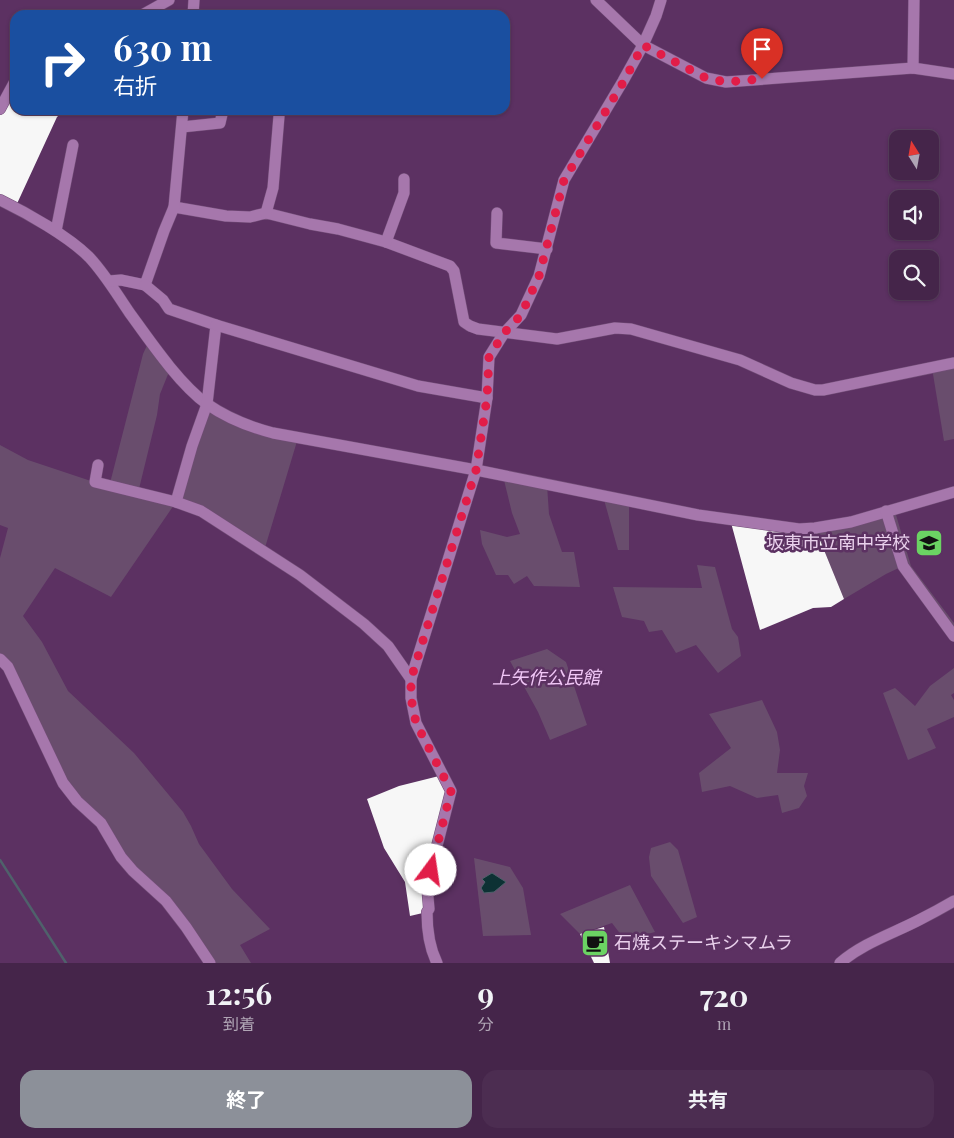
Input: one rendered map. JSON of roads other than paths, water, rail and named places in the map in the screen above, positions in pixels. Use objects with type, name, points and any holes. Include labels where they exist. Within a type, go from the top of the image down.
[{"type":"street","points":[[151,10],[169,0]]},
{"type":"street","points":[[596,0],[643,45],[706,78],[726,82],[913,68],[954,74]]},
{"type":"street","points":[[437,963],[431,950],[427,925],[427,912],[429,909],[427,885],[451,791],[416,723],[411,698],[411,679],[476,470],[487,398],[489,357],[504,333],[521,315],[539,276],[564,180],[624,81],[643,45],[661,0]]},
{"type":"street","points":[[913,68],[914,0]]},
{"type":"street","points":[[0,109],[10,90]]},
{"type":"street","points":[[146,285],[174,207],[183,115]]},
{"type":"street","points":[[182,127],[220,123],[221,115]]},
{"type":"street","points":[[266,213],[273,188],[279,116]]},
{"type":"street","points":[[56,231],[73,145]]},
{"type":"street","points":[[386,242],[404,193],[404,179]]},
{"type":"street","points":[[0,200],[56,231],[88,256],[109,280],[129,312],[182,381],[207,404],[222,414],[251,427],[273,433],[476,470],[698,515],[799,529],[851,522],[954,492]]},
{"type":"street","points":[[174,207],[226,216],[250,217],[266,213],[386,242],[450,266],[454,271],[464,322],[478,329],[557,339],[615,328],[631,329],[740,360],[791,383],[814,390],[823,390],[954,363]]},
{"type":"street","points":[[497,213],[496,243],[546,249]]},
{"type":"street","points":[[109,280],[121,280],[146,285],[169,309],[216,325],[418,386],[487,398]]},
{"type":"street","points":[[176,502],[192,446],[207,404],[216,325]]},
{"type":"street","points":[[98,465],[95,482],[176,502],[201,511],[300,575],[364,624],[388,646],[411,679]]},
{"type":"street","points":[[886,511],[903,566],[954,636]]},
{"type":"street","points":[[0,659],[8,667],[63,783],[77,801],[101,823],[121,857],[133,871],[166,901],[210,963]]},
{"type":"street","points":[[840,963],[850,954],[872,942],[920,920],[954,901]]},
{"type":"waterway","points":[[0,860],[66,963]]},
{"type":"place","name":"坂東市立南中学校","points":[[929,543]]},
{"type":"place","name":"石焼ステーキシマムラ","points":[[595,943]]},
{"type":"park label","name":"上矢作公民館","points":[[546,678]]}]
